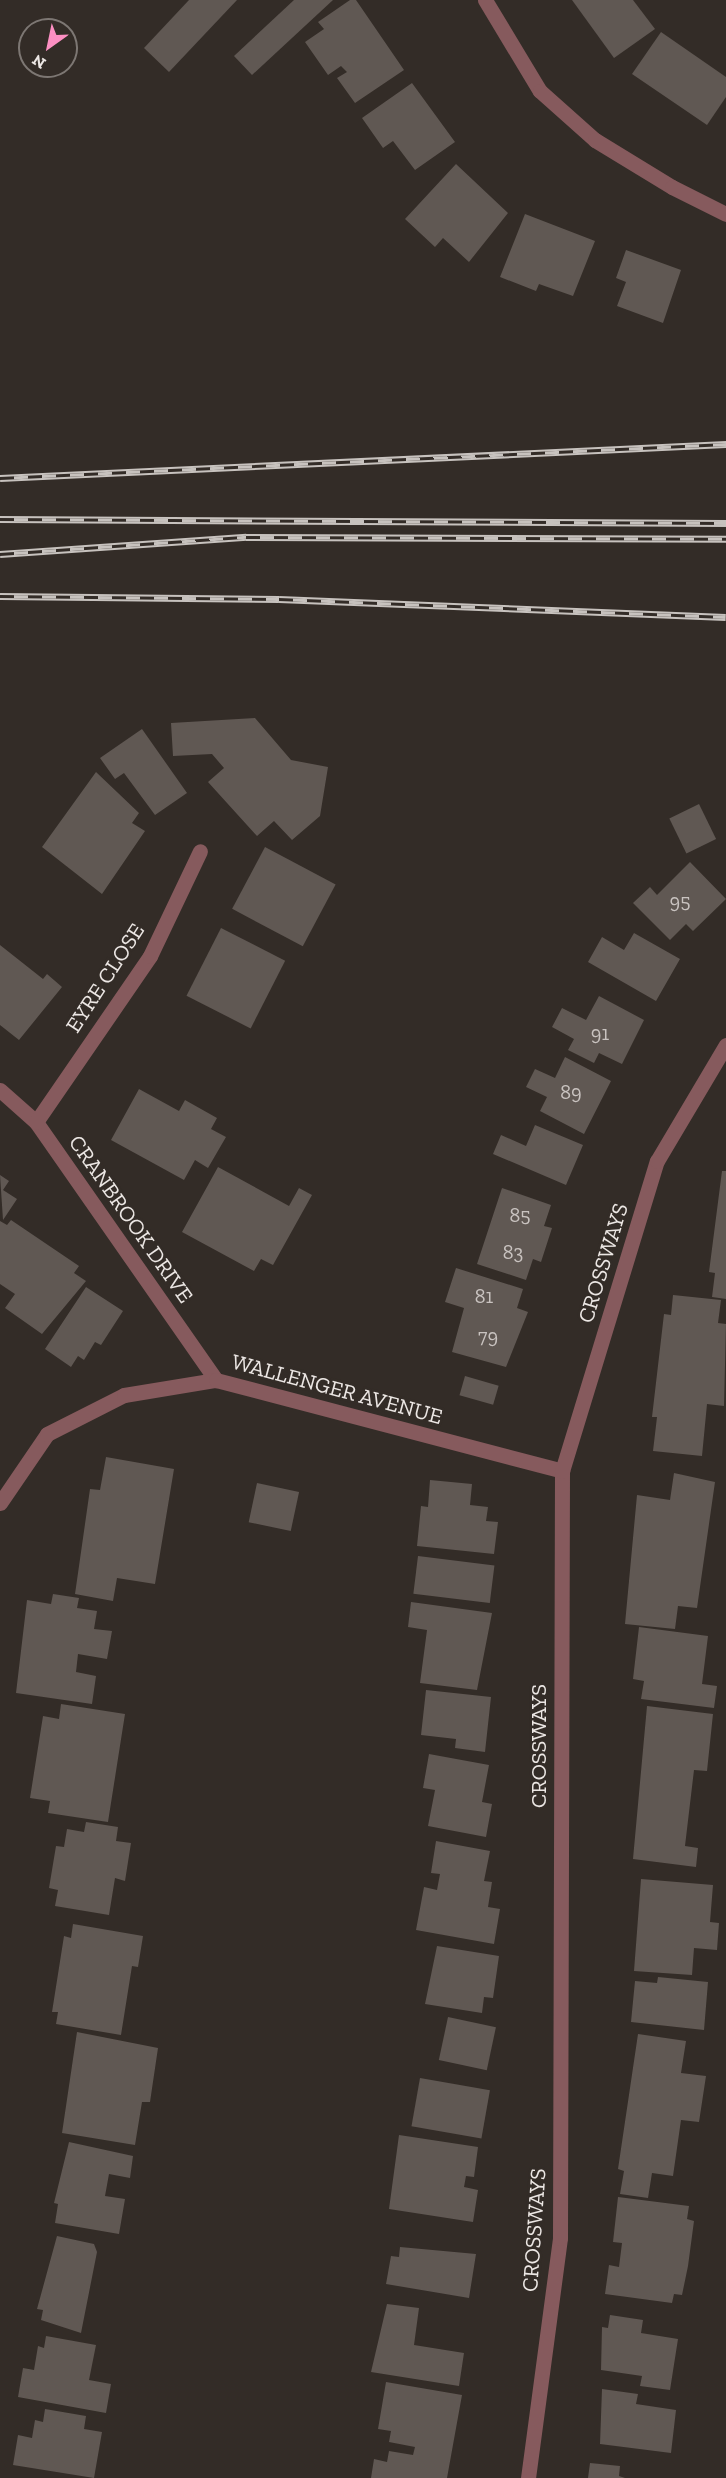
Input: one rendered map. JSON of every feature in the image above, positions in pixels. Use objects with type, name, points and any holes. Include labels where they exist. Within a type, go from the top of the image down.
[{"type":"street","points":[[485,0],[540,91],[587,133],[672,188],[726,214]]},
{"type":"street","name":"EYRE CLOSE","points":[[36,1122],[150,956],[200,851]]},
{"type":"street","name":"CROSSWAYS","points":[[528,2478],[560,2238],[562,1471],[657,1161],[726,1045]]},
{"type":"street","name":"CRANBROOK DRIVE","points":[[0,1090],[36,1122],[216,1380]]},
{"type":"street","name":"WALLENGER AVENUE","points":[[0,1503],[47,1434],[124,1395],[216,1380],[562,1471]]},
{"type":"building","points":[[189,0],[237,0],[169,72],[144,48]]},
{"type":"building","points":[[294,0],[333,0],[252,75],[234,56]]},
{"type":"building","points":[[350,0],[356,0],[404,70],[355,103],[337,78],[347,72],[341,66],[328,75],[305,42],[324,29],[318,22]]},
{"type":"building","points":[[572,0],[633,0],[655,29],[614,58]]},
{"type":"building","points":[[661,32],[726,77],[726,97],[707,125],[632,74]]},
{"type":"building","points":[[412,83],[455,142],[415,170],[393,141],[383,148],[362,118]]},
{"type":"building","points":[[456,164],[508,213],[469,262],[443,238],[435,247],[405,219]]},
{"type":"building","points":[[525,214],[595,241],[573,296],[539,284],[536,291],[500,277]]},
{"type":"building","points":[[626,250],[681,270],[663,323],[617,306],[626,282],[616,278]]},
{"type":"building","points":[[255,718],[291,760],[328,767],[320,816],[292,840],[274,821],[257,836],[208,782],[224,768],[212,754],[173,756],[171,723]]},
{"type":"building","points":[[142,729],[187,793],[155,815],[124,773],[115,779],[100,758]]},
{"type":"building","points":[[96,772],[139,813],[132,823],[145,831],[102,894],[42,847]]},
{"type":"building","points":[[699,804],[716,839],[686,854],[669,818]]},
{"type":"building","points":[[265,847],[336,885],[303,946],[232,909]]},
{"type":"building","points":[[690,862],[726,899],[693,931],[686,924],[670,940],[633,903],[650,887],[657,895]]},
{"type":"building","points":[[221,928],[285,961],[251,1028],[186,996]]},
{"type":"building","points":[[634,933],[680,959],[656,1001],[588,962],[602,937],[624,950]]},
{"type":"building","points":[[0,945],[43,979],[47,974],[62,987],[19,1040],[0,1025]]},
{"type":"building","points":[[599,996],[644,1020],[622,1064],[599,1053],[594,1063],[568,1050],[574,1039],[552,1027],[562,1008],[586,1020]]},
{"type":"building","points":[[565,1057],[611,1081],[584,1134],[540,1111],[547,1097],[526,1087],[535,1069],[555,1078]]},
{"type":"building","points":[[139,1089],[179,1111],[185,1100],[217,1118],[211,1129],[226,1137],[208,1168],[195,1160],[184,1180],[111,1140]]},
{"type":"building","points":[[535,1125],[583,1145],[566,1185],[493,1154],[501,1135],[526,1146]]},
{"type":"building","points":[[218,1167],[289,1206],[299,1188],[312,1195],[273,1265],[261,1259],[254,1271],[182,1232]]},
{"type":"building","points":[[722,1171],[726,1171],[726,1299],[712,1297],[715,1273],[709,1272]]},
{"type":"building","points":[[0,1175],[9,1181],[3,1190],[17,1199],[3,1220]]},
{"type":"building","points":[[502,1188],[551,1205],[544,1226],[552,1228],[541,1262],[533,1259],[526,1280],[477,1264]]},
{"type":"building","points":[[11,1220],[79,1266],[74,1273],[86,1281],[42,1334],[5,1308],[15,1294],[0,1284],[0,1221],[7,1225]]},
{"type":"building","points":[[456,1268],[523,1289],[517,1308],[528,1312],[506,1367],[452,1352],[464,1308],[445,1302]]},
{"type":"building","points":[[86,1287],[123,1311],[101,1345],[95,1342],[84,1360],[78,1356],[71,1367],[45,1349]]},
{"type":"building","points":[[673,1295],[721,1300],[718,1323],[726,1324],[724,1406],[707,1404],[702,1456],[653,1451],[657,1417],[652,1417],[664,1314],[671,1315]]},
{"type":"building","points":[[465,1376],[499,1386],[493,1405],[459,1395]]},
{"type":"building","points":[[106,1457],[174,1469],[155,1584],[117,1578],[113,1601],[75,1594],[90,1489],[100,1490]]},
{"type":"building","points":[[674,1473],[715,1482],[697,1608],[678,1606],[675,1629],[625,1624],[637,1495],[670,1500]]},
{"type":"building","points":[[430,1480],[472,1484],[470,1505],[488,1507],[486,1521],[498,1522],[494,1554],[417,1546],[421,1506],[428,1507]]},
{"type":"building","points":[[257,1483],[299,1492],[291,1531],[249,1522]]},
{"type":"building","points":[[418,1556],[494,1565],[490,1603],[413,1594]]},
{"type":"building","points":[[53,1594],[79,1598],[77,1608],[97,1611],[94,1629],[112,1631],[107,1659],[78,1654],[76,1672],[96,1676],[92,1704],[16,1693],[27,1600],[51,1604]]},
{"type":"building","points":[[411,1602],[492,1613],[477,1690],[420,1683],[427,1630],[408,1627]]},
{"type":"building","points":[[639,1627],[708,1636],[702,1684],[717,1686],[714,1708],[641,1699],[644,1681],[633,1679]]},
{"type":"building","points":[[426,1690],[491,1697],[485,1752],[455,1748],[456,1739],[421,1735]]},
{"type":"building","points":[[61,1704],[125,1714],[108,1822],[48,1813],[50,1801],[30,1798],[43,1716],[59,1719]]},
{"type":"building","points":[[647,1706],[713,1714],[707,1771],[694,1770],[685,1846],[698,1848],[696,1867],[633,1859]]},
{"type":"building","points":[[429,1754],[489,1765],[482,1802],[492,1804],[486,1837],[428,1826],[435,1790],[423,1788]]},
{"type":"building","points":[[86,1822],[118,1827],[116,1841],[131,1843],[125,1881],[115,1878],[109,1915],[55,1906],[58,1890],[49,1888],[56,1846],[64,1847],[67,1829],[84,1832]]},
{"type":"building","points":[[436,1841],[490,1851],[484,1881],[492,1882],[488,1907],[500,1909],[494,1944],[416,1930],[424,1887],[437,1890],[440,1874],[431,1873]]},
{"type":"building","points":[[641,1879],[713,1885],[710,1922],[719,1923],[717,1950],[694,1948],[692,1975],[634,1971]]},
{"type":"building","points":[[73,1924],[143,1936],[138,1967],[132,1966],[121,2035],[56,2024],[58,2012],[52,2012],[64,1936],[71,1938]]},
{"type":"building","points":[[437,1946],[499,1956],[493,1998],[484,1997],[482,2013],[425,2004]]},
{"type":"building","points":[[658,1977],[708,1982],[704,2030],[631,2022],[635,1981],[657,1983]]},
{"type":"building","points":[[448,2017],[496,2027],[487,2070],[439,2060]]},
{"type":"building","points":[[77,2032],[158,2048],[150,2102],[142,2102],[135,2145],[62,2133]]},
{"type":"building","points":[[638,2034],[686,2041],[681,2073],[706,2076],[699,2122],[681,2120],[673,2176],[652,2173],[648,2198],[620,2194],[624,2171],[618,2169]]},
{"type":"building","points":[[420,2078],[490,2090],[481,2139],[411,2126]]},
{"type":"building","points":[[399,2135],[478,2147],[474,2177],[466,2176],[464,2187],[478,2190],[473,2222],[389,2209]]},
{"type":"building","points":[[69,2142],[133,2156],[130,2178],[109,2174],[105,2196],[125,2199],[119,2234],[55,2223],[58,2204],[54,2203]]},
{"type":"building","points":[[618,2197],[689,2206],[687,2219],[694,2221],[688,2266],[682,2295],[674,2294],[672,2303],[605,2294],[609,2265],[619,2267],[622,2243],[613,2242]]},
{"type":"building","points":[[57,2236],[94,2244],[97,2252],[81,2333],[41,2320],[43,2310],[37,2309]]},
{"type":"building","points":[[400,2247],[476,2254],[469,2298],[386,2284],[391,2256],[399,2257]]},
{"type":"building","points":[[387,2304],[419,2308],[414,2345],[464,2353],[459,2386],[371,2372]]},
{"type":"building","points":[[610,2315],[643,2320],[641,2333],[678,2339],[670,2390],[640,2386],[642,2376],[601,2370],[602,2327],[608,2328]]},
{"type":"building","points":[[46,2336],[96,2345],[89,2380],[111,2384],[106,2413],[18,2397],[23,2368],[34,2370],[38,2346],[44,2348]]},
{"type":"building","points":[[386,2382],[462,2395],[447,2478],[371,2478],[374,2459],[387,2462],[389,2451],[413,2455],[415,2447],[389,2442],[391,2431],[378,2429]]},
{"type":"building","points":[[602,2389],[638,2394],[636,2404],[676,2410],[671,2453],[600,2444]]},
{"type":"building","points":[[45,2409],[86,2416],[84,2429],[102,2432],[94,2478],[13,2465],[18,2435],[32,2438],[35,2420],[43,2422]]},
{"type":"building","points":[[590,2463],[620,2466],[619,2476],[625,2478],[588,2478]]},
{"type":"railway","points":[[0,478],[726,444]]},
{"type":"railway","points":[[0,519],[726,523]]},
{"type":"railway","points":[[0,554],[246,537],[726,539]]},
{"type":"railway","points":[[0,596],[279,599],[726,617]]}]
